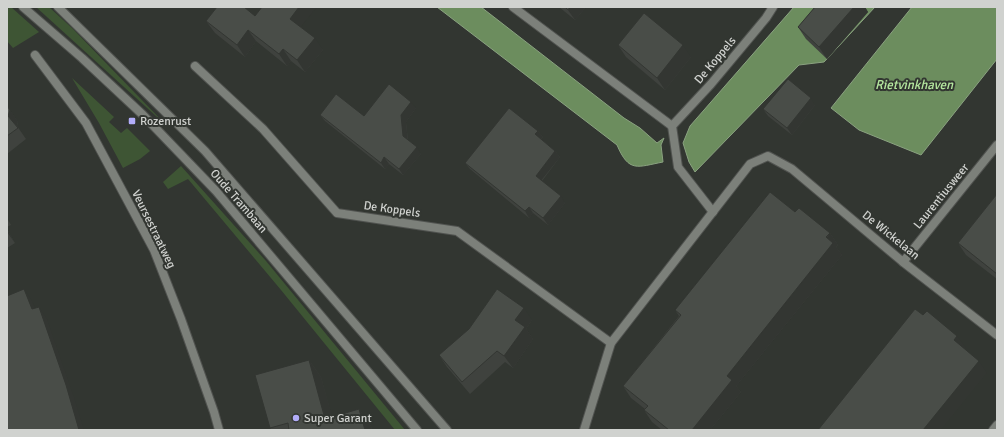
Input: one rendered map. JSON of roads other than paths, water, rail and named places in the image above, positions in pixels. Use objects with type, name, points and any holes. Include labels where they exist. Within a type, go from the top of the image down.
[{"type":"street","name":"Oude Trambaan","points":[[23,7],[82,58],[142,115],[216,191],[417,430]]},
{"type":"street","name":"Oude Trambaan","points":[[58,7],[205,151],[447,430]]},
{"type":"street","points":[[513,7],[673,129],[678,167],[713,212],[611,343],[584,430]]},
{"type":"street","name":"De Koppels","points":[[673,129],[766,18],[773,7]]},
{"type":"street","name":"Veursestraatweg","points":[[36,55],[86,123],[154,250],[183,326],[219,430]]},
{"type":"street","name":"De Koppels","points":[[195,66],[263,129],[337,213],[457,231],[611,343]]},
{"type":"street","name":"Laurentiusweer","points":[[904,262],[997,146]]},
{"type":"street","name":"De Wickelaan","points":[[713,212],[750,164],[768,156],[792,169],[904,262],[997,335]]},
{"type":"street","points":[[993,430],[997,425]]},
{"type":"water","points":[[437,7],[481,7],[624,118],[640,128],[657,143],[664,138],[661,145],[663,162],[640,166],[630,164],[621,154],[617,145]]},
{"type":"water","points":[[794,7],[875,7],[824,62],[799,65],[695,172],[689,162],[683,143],[690,126]]},
{"type":"water","name":"Rietvinkhaven","points":[[912,7],[997,7],[997,59],[921,155],[859,130],[831,108]]},
{"type":"place","name":"Rozenrust","points":[[132,121]]},
{"type":"place","name":"Super Garant","points":[[296,418]]}]
